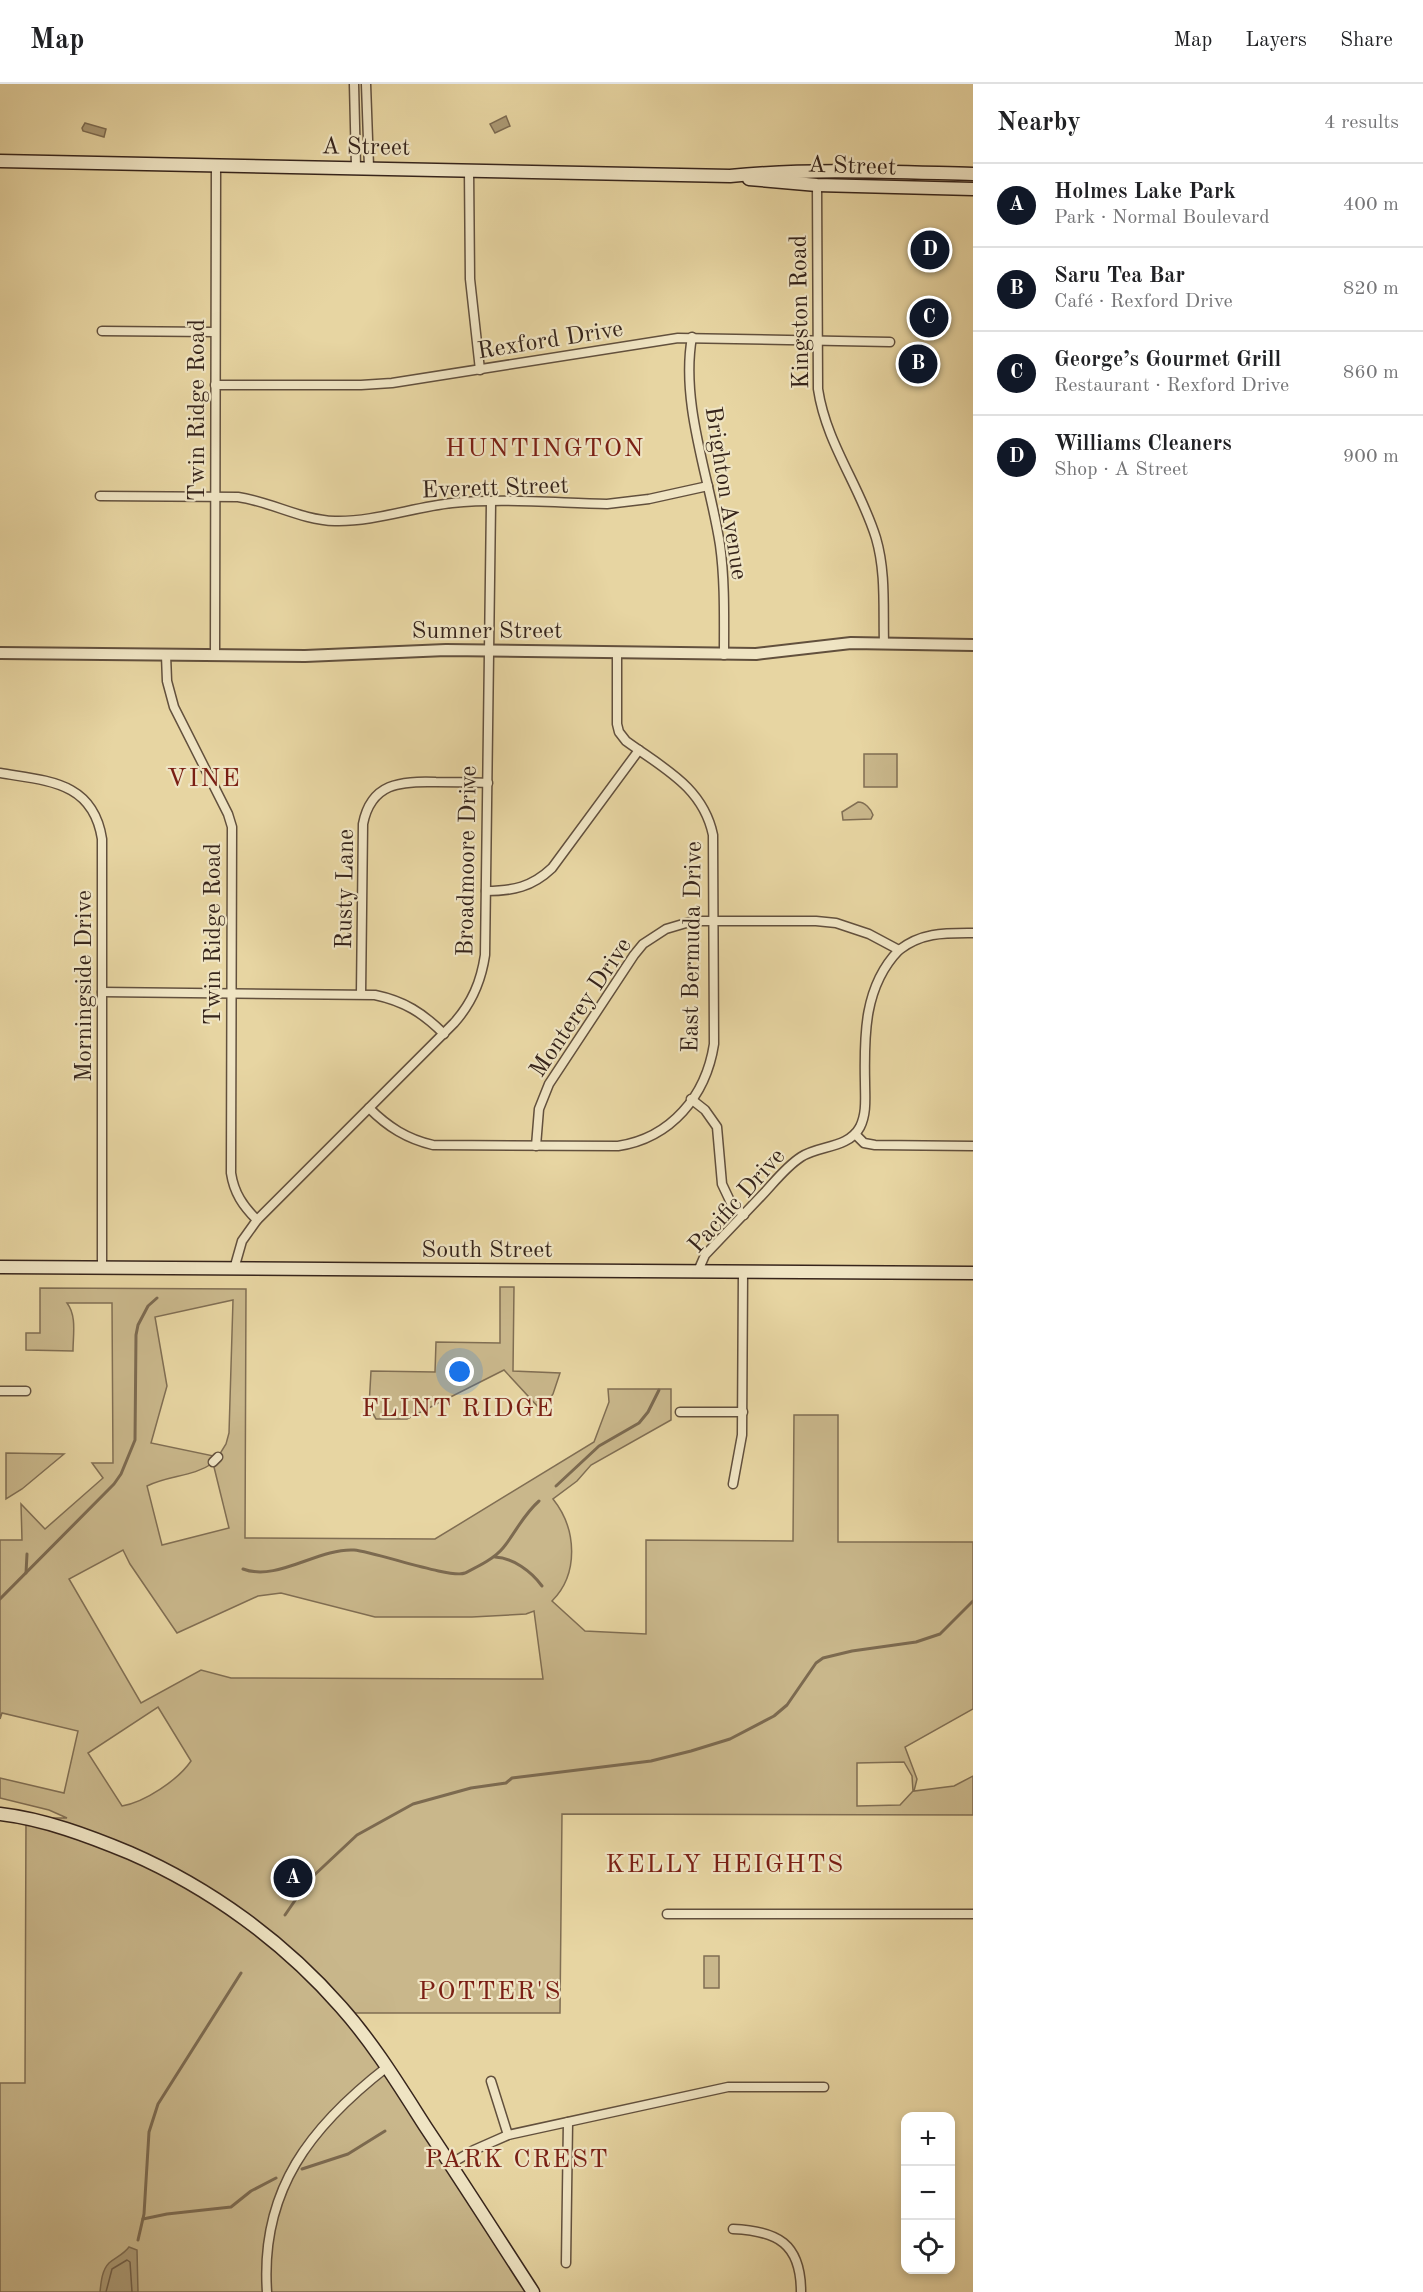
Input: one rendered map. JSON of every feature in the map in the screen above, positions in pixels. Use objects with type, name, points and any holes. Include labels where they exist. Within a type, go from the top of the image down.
[{"type":"main road","name":"A Street","points":[[0,161],[730,176],[817,185],[973,189]]},
{"type":"main road","name":"A Street","points":[[730,176],[772,172],[826,171],[973,174]]},
{"type":"main road","name":"South Street","points":[[0,1267],[973,1273]]},
{"type":"main road","points":[[0,1814],[43,1822],[124,1851],[175,1875],[232,1911],[278,1946],[330,1994],[361,2031],[387,2067],[533,2292]]},
{"type":"street","points":[[354,84],[356,167]]},
{"type":"street","points":[[366,84],[369,167]]},
{"type":"street","name":"Twin Ridge Road","points":[[214,655],[216,164]]},
{"type":"street","points":[[469,170],[470,279],[480,370]]},
{"type":"street","name":"Kingston Road","points":[[817,185],[818,388],[825,421],[870,521],[880,558],[884,643]]},
{"type":"street","points":[[102,331],[215,332]]},
{"type":"street","name":"Rexford Drive","points":[[215,385],[361,385],[412,380],[692,337],[890,342]]},
{"type":"street","name":"Brighton Avenue","points":[[692,337],[689,352],[693,406],[723,569],[724,655]]},
{"type":"street","name":"Everett Street","points":[[100,496],[215,496],[257,500],[298,515],[334,521],[363,519],[429,506],[491,502],[607,504],[708,486]]},
{"type":"street","name":"Broadmoore Drive","points":[[234,1269],[242,1241],[257,1220],[464,1013],[479,983],[485,955],[491,502]]},
{"type":"street","name":"Sumner Street","points":[[0,653],[305,656],[398,651],[490,651],[724,655],[771,654],[840,644],[973,645]]},
{"type":"street","name":"East Bermuda Drive","points":[[369,1108],[395,1130],[422,1142],[444,1145],[618,1146],[635,1144],[658,1134],[670,1125],[691,1100],[708,1070],[714,1044],[714,844],[707,813],[685,783],[622,737],[617,724],[617,652]]},
{"type":"street","name":"Twin Ridge Road","points":[[166,655],[167,681],[174,707],[228,814],[232,827],[231,1173],[241,1202],[257,1220]]},
{"type":"street","points":[[486,891],[517,889],[544,876],[639,750]]},
{"type":"street","name":"Morningside Drive","points":[[0,773],[66,786],[84,799],[97,818],[102,839],[102,1268]]},
{"type":"street","name":"Rusty Lane","points":[[361,993],[363,824],[369,805],[380,792],[401,782],[488,783]]},
{"type":"street","name":"Monterey Drive","points":[[536,1146],[539,1109],[549,1084],[634,955],[643,944],[666,928],[693,921],[816,921],[836,923],[869,934],[899,950]]},
{"type":"street","points":[[973,933],[929,934],[908,943],[885,967],[869,1006],[865,1046],[865,1108],[855,1134],[864,1143],[874,1145],[973,1146]]},
{"type":"street","points":[[102,992],[361,993],[391,998],[407,1004],[421,1013],[444,1034]]},
{"type":"street","points":[[691,1100],[705,1110],[717,1127],[722,1184],[731,1203],[744,1215]]},
{"type":"street","name":"Pacific Drive","points":[[698,1271],[705,1255],[800,1157],[820,1148],[841,1143],[855,1134]]},
{"type":"street","points":[[733,1485],[740,1456],[743,1412],[743,1271]]},
{"type":"street","points":[[0,1391],[26,1391]]},
{"type":"street","points":[[680,1412],[743,1412]]},
{"type":"street","points":[[667,1914],[973,1914]]},
{"type":"street","points":[[267,2292],[267,2259],[271,2232],[282,2193],[293,2167],[309,2142],[331,2117],[387,2067]]},
{"type":"street","points":[[491,2081],[508,2135]]},
{"type":"street","points":[[450,2164],[508,2135],[728,2087],[824,2087]]},
{"type":"street","points":[[566,2263],[568,2122]]},
{"type":"street","points":[[733,2229],[757,2230],[786,2244],[798,2263],[801,2292]]},
{"type":"shaded area","points":[[864,754],[897,754],[897,787],[864,787]]},
{"type":"shaded area","points":[[858,802],[869,808],[873,815],[871,819],[843,820],[842,812]]},
{"type":"shaded area","points":[[500,1287],[514,1287],[513,1371],[560,1373],[553,1394],[541,1410],[504,1370],[407,1419],[376,1419],[369,1407],[371,1371],[435,1372],[436,1342],[500,1343]]},
{"type":"shaded area","points":[[40,1288],[246,1289],[245,1538],[435,1539],[594,1442],[609,1402],[608,1389],[671,1389],[671,1420],[591,1465],[577,1481],[553,1499],[567,1524],[572,1551],[567,1578],[552,1601],[585,1631],[646,1634],[646,1540],[793,1541],[794,1415],[838,1415],[838,1542],[973,1542],[973,1709],[905,1747],[917,1779],[914,1791],[954,1786],[973,1776],[973,1815],[562,1814],[560,2013],[347,2013],[533,2292],[0,2292],[0,2083],[25,2083],[26,1818],[67,1818],[49,1810],[0,1798],[0,1778],[64,1793],[78,1731],[2,1713],[0,1719],[0,1540],[22,1540],[21,1504],[45,1529],[103,1478],[92,1463],[113,1463],[112,1303],[67,1303],[73,1320],[73,1351],[26,1350],[26,1333],[40,1333]],"holes":[[[233,1300],[229,1433],[226,1444],[218,1457],[151,1443],[167,1386],[155,1317]],[[213,1463],[229,1528],[162,1545],[147,1486],[205,1468]],[[123,1550],[177,1633],[258,1596],[281,1593],[375,1617],[472,1617],[526,1614],[534,1611],[543,1679],[231,1678],[201,1670],[141,1703],[69,1579]],[[158,1707],[191,1761],[160,1789],[141,1800],[122,1806],[88,1753]],[[904,1762],[912,1776],[913,1791],[900,1805],[857,1806],[857,1763]]]},
{"type":"shaded area","points":[[6,1453],[64,1454],[22,1489],[6,1499]]},
{"type":"shaded area","points":[[704,1956],[719,1956],[719,1988],[704,1988]]},
{"type":"water","points":[[506,116],[510,126],[495,133],[490,124]]},
{"type":"water","points":[[85,123],[106,129],[104,137],[83,131]]},
{"type":"water","points":[[129,2247],[137,2250],[138,2292],[100,2292],[105,2269]]},
{"type":"waterway","points":[[0,1599],[114,1484],[121,1474],[135,1440],[138,1325],[148,1306],[157,1298]]},
{"type":"waterway","points":[[556,1486],[599,1446],[639,1423],[648,1412],[659,1390]]},
{"type":"waterway","points":[[243,1569],[256,1572],[270,1571],[326,1554],[354,1550],[430,1569],[457,1574],[465,1573],[499,1552],[528,1512],[539,1501]]},
{"type":"waterway","points":[[26,1573],[27,1554]]},
{"type":"waterway","points":[[495,1557],[521,1566],[542,1586]]},
{"type":"waterway","points":[[285,1915],[309,1880],[357,1835],[413,1804],[471,1788],[506,1783],[512,1778],[651,1761],[730,1739],[774,1716],[787,1705],[816,1663],[823,1658],[852,1651],[916,1642],[940,1634],[973,1601]]},
{"type":"waterway","points":[[138,2240],[144,2214],[149,2132],[158,2104],[241,1973]]},
{"type":"waterway","points":[[302,2169],[348,2154],[385,2131]]},
{"type":"waterway","points":[[143,2219],[231,2207],[251,2191],[276,2178]]},
{"type":"place","name":"Williams Cleaners","points":[[930,250]]},
{"type":"place","name":"George’s Gourmet Grill","points":[[929,318]]},
{"type":"place","name":"Saru Tea Bar","points":[[918,364]]},
{"type":"place","name":"Holmes Lake Park","points":[[293,1878]]},
{"type":"district","name":"HUNTINGTON","points":[[545,447]]},
{"type":"district","name":"VINE","points":[[204,777]]},
{"type":"district","name":"FLINT RIDGE","points":[[458,1407]]},
{"type":"district","name":"KELLY HEIGHTS","points":[[725,1863]]},
{"type":"district","name":"POTTER'S","points":[[490,1990]]},
{"type":"district","name":"PARK CREST","points":[[517,2158]]}]
